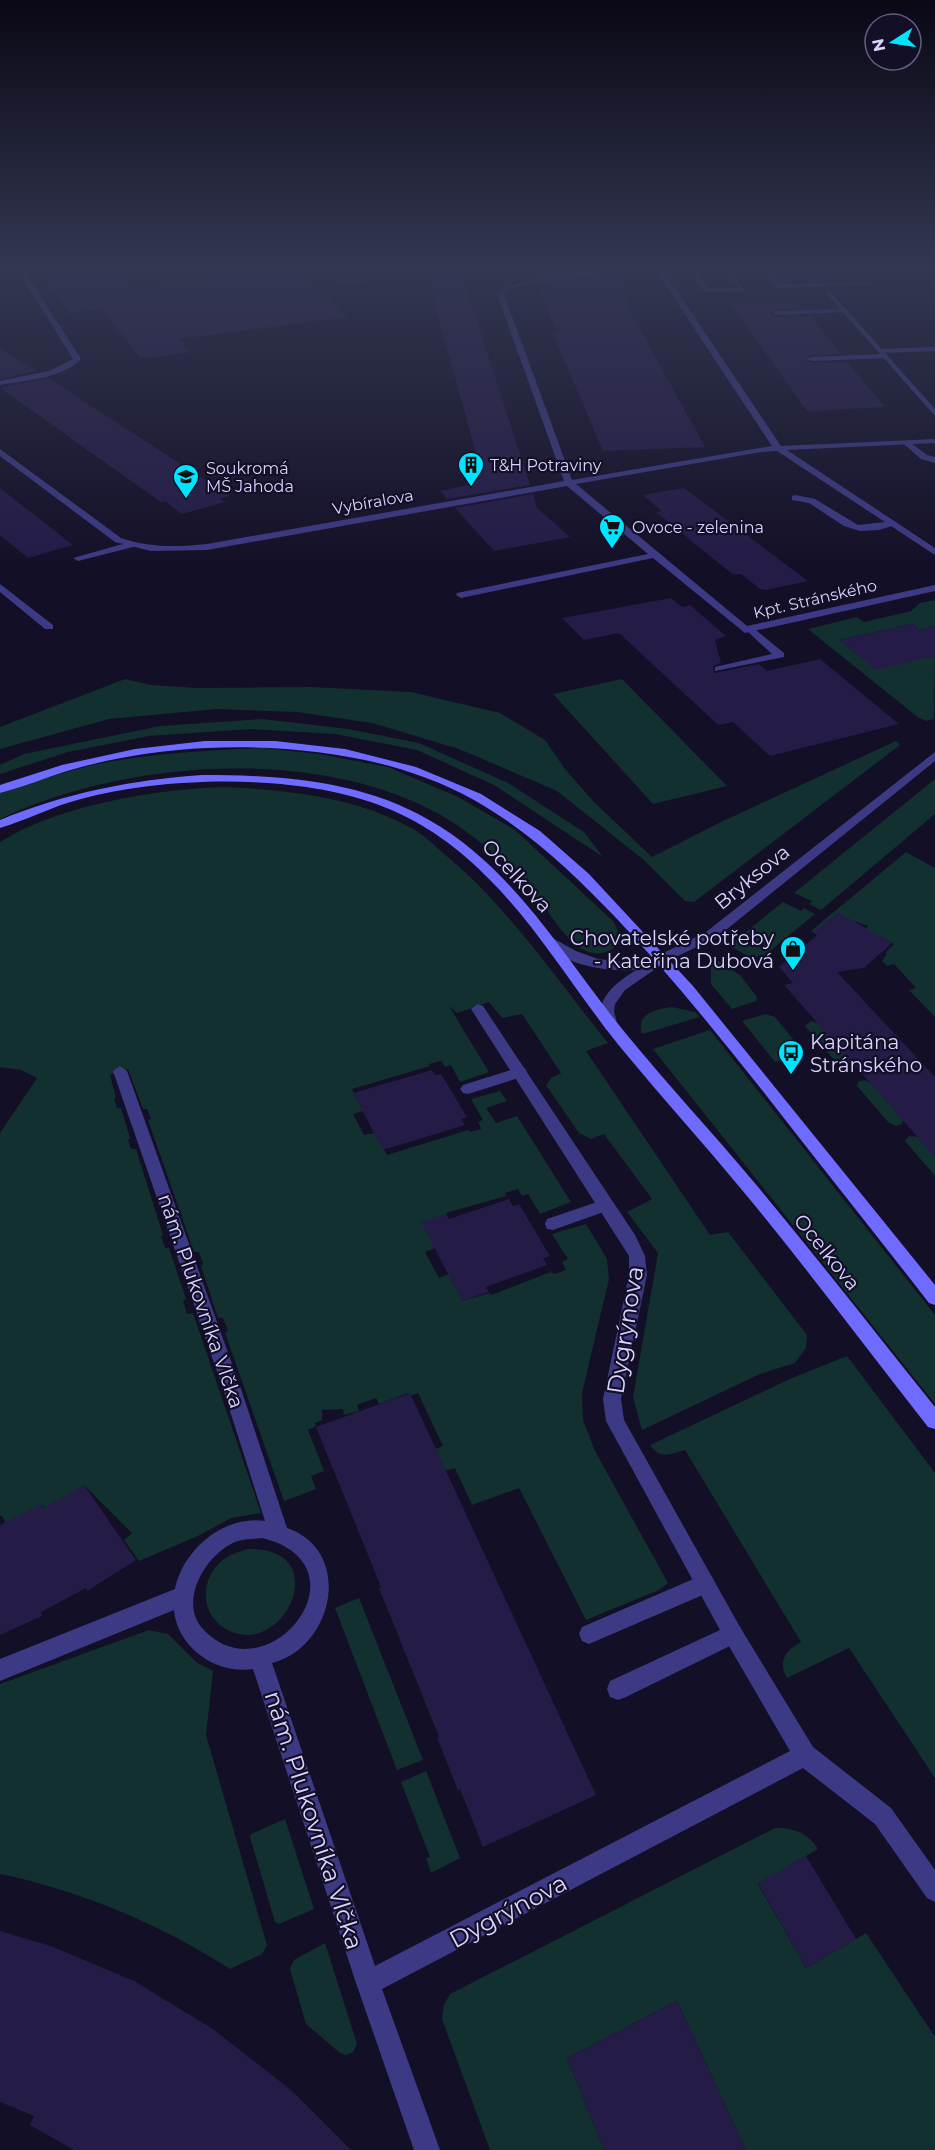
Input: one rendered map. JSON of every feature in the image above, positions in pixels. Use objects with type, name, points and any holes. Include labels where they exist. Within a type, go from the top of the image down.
[{"type":"street","points":[[0,383],[65,367]]},
{"type":"street","points":[[527,367],[569,483]]},
{"type":"street","points":[[724,367],[778,448],[935,552]]},
{"type":"street","points":[[894,367],[935,414]]},
{"type":"street","name":"Vybíralova","points":[[0,452],[118,540],[130,545],[168,550],[207,547],[740,452],[778,448],[935,441]]},
{"type":"street","points":[[908,443],[924,457],[935,460]]},
{"type":"street","name":"Kpt. Stránského","points":[[569,483],[745,630],[935,588]]},
{"type":"street","points":[[795,498],[814,501],[848,525],[856,528],[867,529],[893,524]]},
{"type":"street","points":[[78,558],[130,545]]},
{"type":"street","points":[[461,595],[656,555]]},
{"type":"street","points":[[0,587],[49,627]]},
{"type":"street","points":[[719,669],[780,655],[751,629]]},
{"type":"street","name":"Ocelkova","points":[[0,789],[84,763],[183,747],[216,744],[283,745],[349,753],[388,762],[434,778],[476,797],[537,835],[580,873],[662,958],[716,1021],[935,1298]]},
{"type":"street","name":"Bryksova","points":[[612,1028],[607,1011],[612,994],[620,987],[662,958],[711,935],[935,755]]},
{"type":"street","name":"Ocelkova","points":[[0,824],[67,799],[159,783],[252,779],[290,781],[373,798],[403,810],[451,840],[474,858],[508,891],[612,1028],[747,1185],[935,1421]]},
{"type":"street","points":[[536,926],[561,949],[585,962],[631,966],[662,958]]},
{"type":"street","name":"Dygrýnova","points":[[478,1009],[629,1239],[637,1256],[638,1275],[612,1399],[615,1421],[733,1634],[805,1755],[883,1816],[935,1890]]},
{"type":"street","name":"nám. Plukovníka Vlčka","points":[[120,1071],[232,1389],[278,1532]]},
{"type":"street","points":[[468,1089],[520,1072]]},
{"type":"street","points":[[553,1224],[606,1205]]},
{"type":"street","points":[[262,1529],[278,1532],[298,1542],[313,1558],[320,1578],[320,1600],[310,1622],[298,1638],[280,1651],[260,1658],[238,1660],[219,1655],[202,1645],[190,1630],[184,1612],[183,1596],[188,1575],[198,1559],[212,1545],[228,1535],[245,1530],[262,1529]]},
{"type":"street","points":[[590,1634],[705,1584]]},
{"type":"street","points":[[0,1670],[183,1596]]},
{"type":"street","points":[[618,1689],[733,1634]]},
{"type":"street","name":"nám. Plukovníka Vlčka","points":[[260,1658],[368,1983]]},
{"type":"street","name":"Dygrýnova","points":[[368,1983],[805,1755]]},
{"type":"street","points":[[368,1983],[427,2150]]},
{"type":"green space","points":[[935,600],[935,626],[919,630],[912,624],[839,640],[868,663],[935,656],[934,719],[927,721],[919,718],[808,629],[857,617],[864,622],[911,611],[920,603]]},
{"type":"green space","points":[[125,679],[151,685],[196,688],[311,687],[411,692],[500,713],[545,740],[565,769],[594,802],[652,857],[721,822],[896,741],[900,745],[694,902],[685,901],[645,861],[557,791],[459,749],[372,723],[297,712],[217,709],[109,719],[0,749],[0,727]]},
{"type":"green space","points":[[622,679],[727,786],[653,804],[553,694]]},
{"type":"green space","points":[[263,719],[348,729],[419,743],[508,783],[584,832],[603,857],[494,785],[417,750],[335,734],[251,729],[149,736],[68,752],[0,774],[0,765],[24,754],[160,726]]},
{"type":"green space","points":[[263,748],[319,754],[388,767],[458,797],[515,830],[614,922],[622,941],[615,948],[601,953],[591,953],[578,947],[563,932],[529,887],[497,856],[462,828],[437,813],[388,792],[334,777],[277,770],[219,769],[160,774],[103,784],[49,799],[0,819],[0,793],[45,778],[105,763],[155,755]]},
{"type":"green space","points":[[935,779],[935,814],[821,910],[809,904],[812,901],[794,893]]},
{"type":"green space","points":[[224,787],[298,793],[323,797],[370,810],[419,832],[466,873],[530,943],[608,1043],[586,1051],[710,1235],[728,1232],[807,1335],[806,1348],[795,1363],[760,1374],[642,1430],[633,1397],[658,1253],[627,1212],[652,1199],[604,1134],[591,1139],[579,1133],[546,1085],[551,1078],[561,1073],[522,1014],[502,1018],[489,1002],[457,1013],[449,1006],[489,1072],[460,1082],[451,1065],[445,1067],[441,1061],[352,1089],[363,1111],[353,1114],[364,1135],[375,1133],[387,1155],[468,1130],[470,1132],[481,1129],[478,1122],[483,1120],[471,1099],[500,1091],[507,1101],[486,1108],[496,1123],[517,1116],[571,1202],[540,1214],[528,1194],[522,1196],[518,1189],[505,1193],[506,1196],[446,1213],[447,1215],[423,1223],[435,1248],[425,1252],[439,1278],[449,1274],[462,1301],[490,1293],[491,1295],[551,1272],[554,1274],[566,1270],[562,1262],[568,1259],[552,1234],[586,1224],[607,1259],[609,1279],[582,1393],[583,1420],[595,1451],[668,1583],[659,1590],[586,1620],[519,1488],[472,1505],[455,1468],[445,1471],[435,1449],[443,1446],[418,1393],[410,1396],[408,1393],[379,1404],[376,1398],[357,1405],[359,1411],[344,1415],[343,1409],[322,1410],[322,1420],[308,1430],[324,1471],[311,1476],[316,1489],[284,1501],[225,1333],[228,1331],[223,1318],[218,1318],[201,1266],[203,1264],[199,1252],[194,1252],[148,1120],[151,1119],[147,1109],[143,1109],[128,1069],[110,1075],[116,1098],[114,1099],[117,1108],[121,1108],[131,1149],[136,1149],[165,1248],[169,1248],[186,1299],[183,1301],[187,1314],[193,1313],[261,1513],[231,1518],[198,1536],[139,1561],[124,1540],[132,1533],[85,1486],[46,1509],[43,1505],[6,1524],[0,1516],[0,1133],[37,1078],[21,1070],[0,1067],[0,842],[51,818],[109,801],[168,791]]},
{"type":"green space","points":[[906,852],[935,868],[935,1017],[909,990],[916,988],[894,964],[887,966],[882,961],[887,954],[885,953],[894,944],[866,929],[868,926],[857,922],[815,933],[811,931]]},
{"type":"green space","points":[[783,902],[801,911],[804,908],[815,914],[764,956],[749,957],[729,945]]},
{"type":"green space","points":[[715,959],[740,975],[757,997],[756,1001],[732,1009],[711,984],[711,967]]},
{"type":"green space","points":[[672,1007],[695,1012],[700,1017],[642,1034],[641,1027],[644,1017],[654,1011]]},
{"type":"green space","points":[[766,1014],[775,1017],[801,1049],[799,1054],[775,1062],[742,1021]]},
{"type":"green space","points":[[811,1021],[820,1024],[856,1067],[854,1070],[842,1069],[805,1026]]},
{"type":"green space","points":[[710,1030],[935,1315],[935,1404],[653,1049]]},
{"type":"green space","points":[[864,1080],[871,1083],[903,1120],[902,1124],[896,1126],[889,1123],[857,1086],[858,1082]]},
{"type":"green space","points":[[909,1136],[918,1137],[935,1156],[935,1176],[905,1141]]},
{"type":"green space","points":[[847,1356],[935,1473],[935,1778],[849,1648],[787,1678],[783,1661],[787,1652],[801,1642],[685,1450],[662,1454],[650,1445],[792,1378]]},
{"type":"green space","points":[[248,1549],[275,1553],[290,1565],[295,1582],[292,1601],[281,1618],[266,1630],[247,1635],[226,1629],[217,1623],[207,1606],[206,1596],[207,1586],[215,1568],[229,1556]]},
{"type":"green space","points":[[359,1598],[423,1760],[397,1770],[335,1608]]},
{"type":"green space","points":[[149,1630],[168,1634],[196,1662],[213,1671],[206,1735],[267,1945],[262,1954],[230,1969],[176,1938],[120,1911],[61,1890],[0,1874],[0,1684]]},
{"type":"green space","points":[[426,1771],[460,1858],[431,1873],[426,1858],[430,1857],[401,1782]]},
{"type":"green space","points":[[285,1819],[314,1909],[279,1924],[275,1922],[250,1837],[251,1834]]},
{"type":"green space","points":[[775,1828],[800,1832],[818,1849],[758,1884],[806,1968],[866,1933],[935,2037],[935,2150],[746,2150],[677,2001],[567,2058],[604,2150],[490,2150],[442,2019],[444,2005],[450,1994]]},
{"type":"green space","points":[[325,1943],[357,2044],[353,2052],[346,2055],[340,2053],[306,2024],[290,1969],[294,1960]]},
{"type":"building","points":[[0,367],[31,367],[37,371],[0,379]]},
{"type":"building","points":[[452,367],[492,367],[530,485],[447,499],[440,491],[474,484],[468,460],[478,460]]},
{"type":"building","points":[[567,367],[661,367],[705,447],[603,451]]},
{"type":"building","points":[[776,367],[852,367],[885,407],[807,411]]},
{"type":"building","points":[[48,378],[230,496],[220,499],[225,502],[182,514],[165,501],[161,502],[0,388]]},
{"type":"building","points":[[0,488],[73,545],[28,558],[0,535]]},
{"type":"building","points":[[684,488],[808,581],[766,590],[760,589],[741,574],[734,575],[726,569],[656,512],[662,511],[643,495]]},
{"type":"building","points":[[533,494],[537,508],[570,537],[494,551],[455,508]]},
{"type":"building","points":[[671,598],[682,607],[690,605],[726,636],[715,640],[721,663],[713,666],[714,673],[759,664],[767,671],[820,659],[899,724],[770,756],[733,722],[718,725],[619,633],[584,640],[562,618]]},
{"type":"building","points":[[912,624],[919,630],[935,626],[935,656],[876,670],[839,640]]},
{"type":"building","points":[[838,912],[892,943],[864,968],[837,972],[935,1077],[935,1157],[784,985],[793,983],[779,967],[817,935],[813,933]]},
{"type":"building","points":[[432,1070],[435,1075],[441,1074],[467,1117],[461,1119],[465,1125],[383,1150],[353,1093]]},
{"type":"building","points":[[509,1199],[513,1206],[519,1204],[550,1256],[543,1258],[547,1265],[486,1287],[489,1292],[462,1301],[421,1222],[446,1214],[449,1219]]},
{"type":"building","points":[[410,1393],[596,1795],[483,1847],[460,1789],[458,1791],[437,1737],[439,1737],[379,1588],[381,1587],[316,1427]]},
{"type":"building","points":[[84,1485],[136,1560],[87,1591],[86,1588],[41,1612],[42,1616],[0,1635],[0,1525],[42,1504],[44,1508]]},
{"type":"building","points":[[806,1856],[856,1939],[806,1968],[758,1883]]},
{"type":"building","points":[[0,1931],[51,1946],[134,1981],[213,2029],[291,2090],[351,2150],[74,2150],[30,2125],[34,2116],[0,2102]]},
{"type":"building","points":[[677,2001],[746,2150],[604,2150],[567,2058]]},
{"type":"place","name":"T&H Potraviny","points":[[471,488]]},
{"type":"place","name":"Soukromá MŠ Jahoda","points":[[186,500]]},
{"type":"place","name":"Ovoce - zelenina","points":[[612,550]]},
{"type":"place","name":"Chovatelské potřeby - Kateřina Dubová","points":[[793,972]]},
{"type":"place","name":"Kapitána Stránského","points":[[791,1076]]}]
